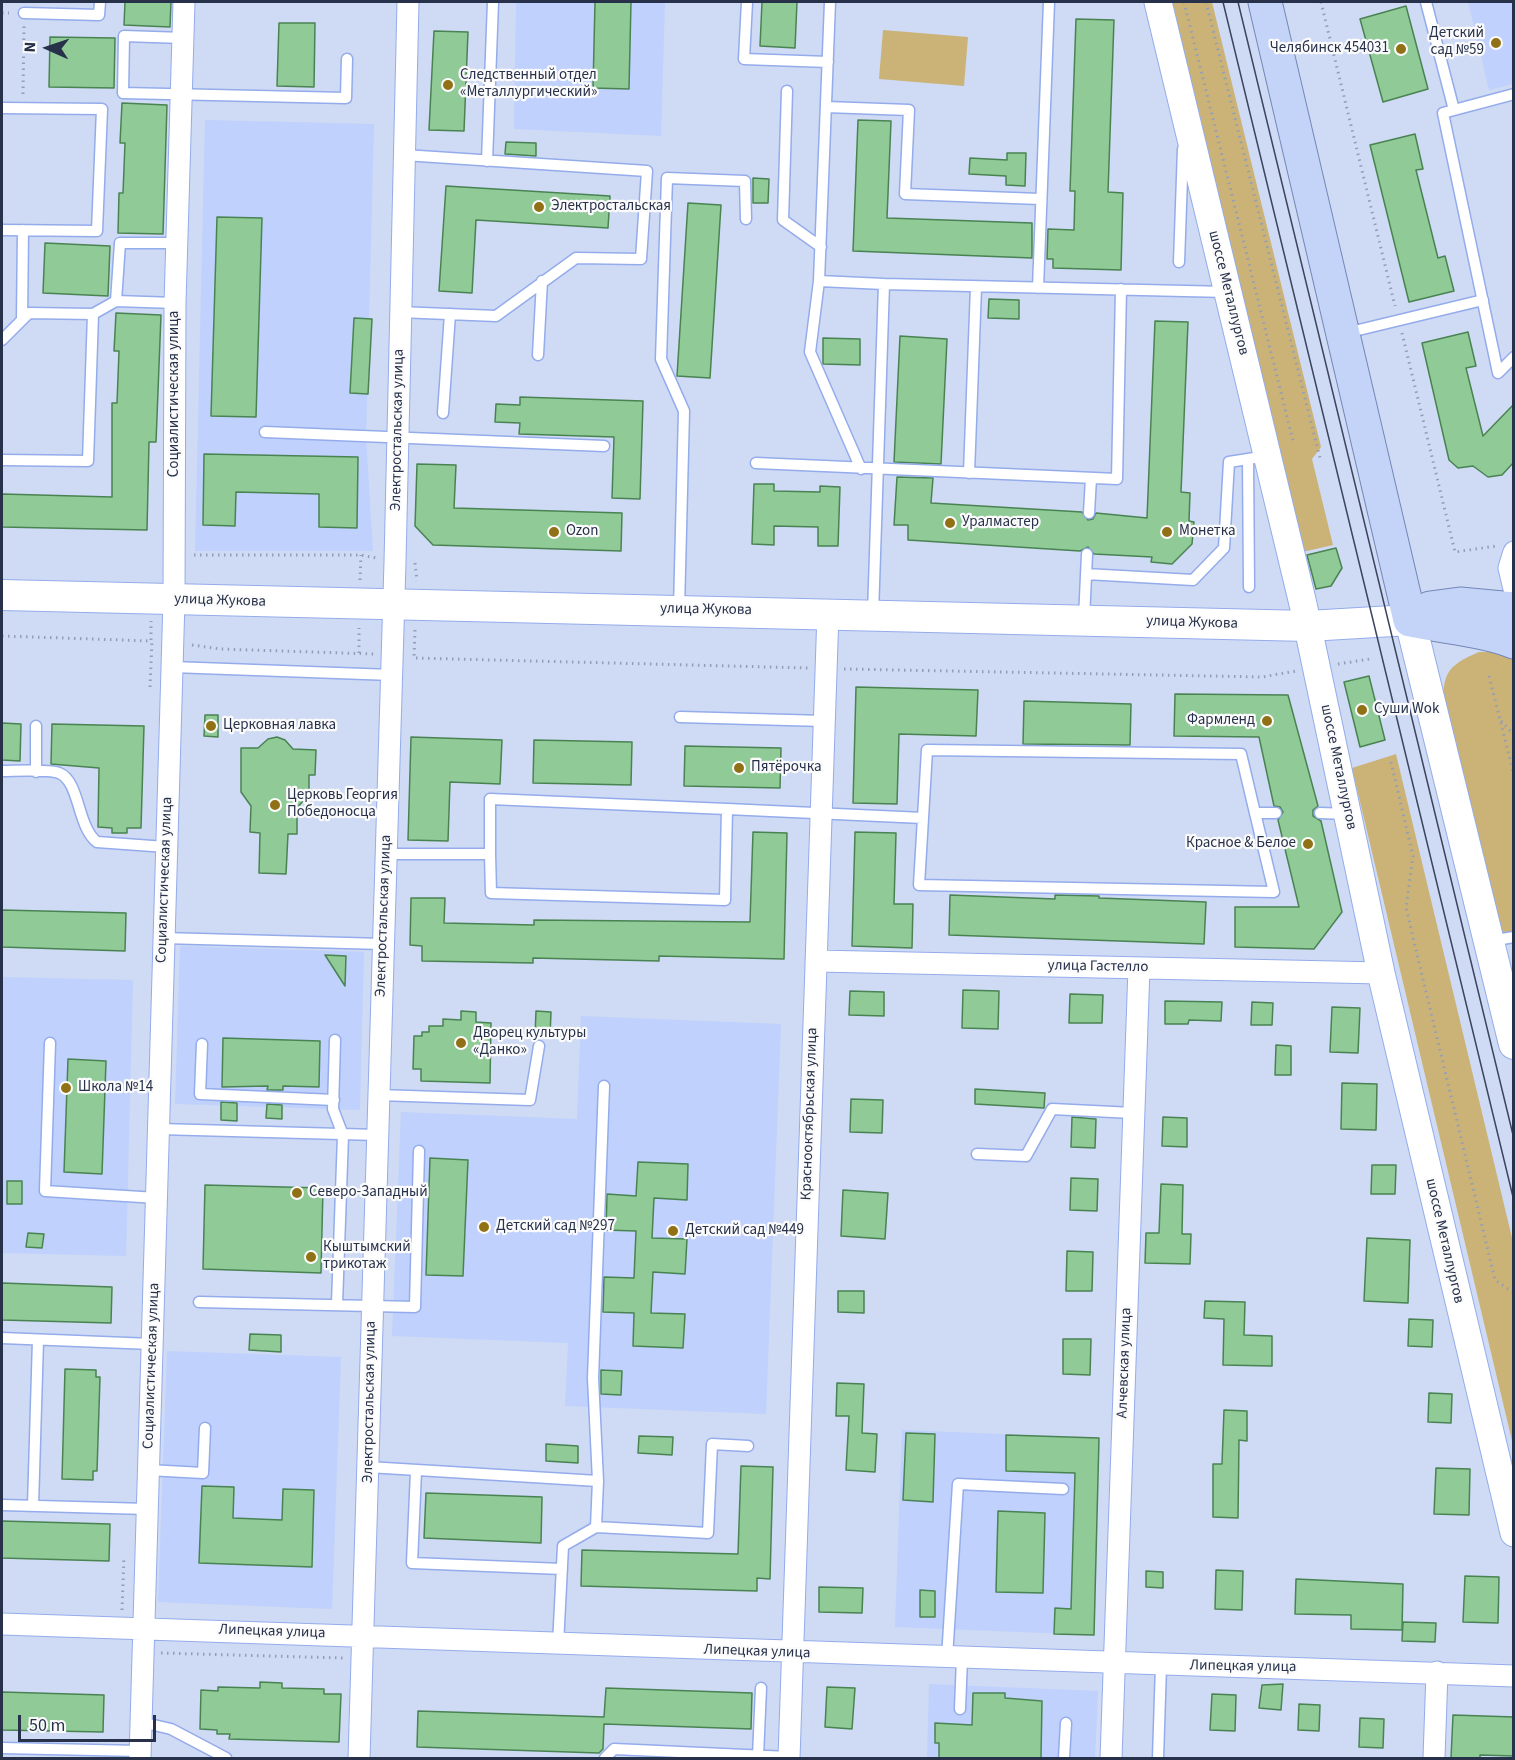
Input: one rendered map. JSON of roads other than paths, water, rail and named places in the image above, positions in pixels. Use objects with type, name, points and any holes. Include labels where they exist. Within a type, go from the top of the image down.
[{"type":"main road","points":[[1265,2],[1410,620],[1501,939],[1514,1044]]},
{"type":"main road","name":"улица Жукова","points":[[2,595],[405,607],[679,609],[1308,626],[1410,620]]},
{"type":"main road","points":[[1410,620],[1430,608],[1460,604],[1514,609]]},
{"type":"main road","points":[[1410,620],[1453,630],[1496,635],[1514,642]]},
{"type":"street","name":"Социалистическая улица","points":[[140,1755],[172,668],[162,599],[175,555],[175,303],[184,2]]},
{"type":"street","name":"Электростальская улица","points":[[359,1758],[392,675],[405,607],[395,562],[399,437],[399,312],[408,2]]},
{"type":"street","name":"шоссе Металлургов","points":[[1158,2],[1228,292],[1258,458],[1308,626],[1381,973],[1514,1533]]},
{"type":"street","points":[[1508,549],[1509,568],[1514,589]]},
{"type":"street","name":"Краснооктябрьская улица","points":[[789,1758],[828,613]]},
{"type":"street","name":"улица Гастелло","points":[[816,961],[1381,973]]},
{"type":"street","name":"Алчевская улица","points":[[1111,1758],[1138,968]]},
{"type":"street","name":"Липецкая улица","points":[[2,1624],[364,1635],[558,1645],[1514,1676]]},
{"type":"street","points":[[1434,1758],[1437,1672]]},
{"type":"lane","points":[[24,14],[99,15],[100,2]]},
{"type":"lane","points":[[487,161],[493,2]]},
{"type":"lane","points":[[747,2],[744,59],[828,62]]},
{"type":"lane","points":[[830,2],[821,247],[810,352],[861,469]]},
{"type":"lane","points":[[1038,288],[1049,2]]},
{"type":"lane","points":[[1426,2],[1454,110]]},
{"type":"lane","points":[[183,38],[124,36],[123,93],[346,98],[347,59]]},
{"type":"lane","points":[[787,91],[783,220],[821,247]]},
{"type":"lane","points":[[1514,94],[1443,113],[1498,373],[1514,357]]},
{"type":"lane","points":[[826,107],[909,110],[905,194],[1040,199]]},
{"type":"lane","points":[[2,108],[102,109],[97,231],[2,230]]},
{"type":"lane","points":[[1179,262],[1184,112]]},
{"type":"lane","points":[[399,312],[496,316],[576,258],[641,259],[647,171],[404,155]]},
{"type":"lane","points":[[679,609],[684,411],[660,359],[667,178],[745,181],[746,219]]},
{"type":"lane","points":[[22,320],[23,230]]},
{"type":"lane","points":[[116,301],[120,243],[177,243]]},
{"type":"lane","points":[[538,356],[542,281]]},
{"type":"lane","points":[[819,281],[975,287],[1228,292]]},
{"type":"lane","points":[[873,614],[884,284]]},
{"type":"lane","points":[[969,473],[975,287]]},
{"type":"lane","points":[[756,463],[1117,479],[1121,290]]},
{"type":"lane","points":[[1343,334],[1483,300]]},
{"type":"lane","points":[[2,340],[29,313],[93,314],[116,301],[175,303]]},
{"type":"lane","points":[[2,460],[88,461],[93,314]]},
{"type":"lane","points":[[443,413],[450,314]]},
{"type":"lane","points":[[266,432],[604,446]]},
{"type":"lane","points":[[1086,574],[1194,580],[1224,548],[1229,462],[1258,458],[1249,587]]},
{"type":"lane","points":[[1089,513],[1091,478]]},
{"type":"lane","points":[[1084,620],[1087,554]]},
{"type":"lane","points":[[172,668],[392,675]]},
{"type":"lane","points":[[680,717],[824,721]]},
{"type":"lane","points":[[36,726],[36,772]]},
{"type":"lane","points":[[927,750],[1241,754],[1255,813],[1274,892],[920,885],[927,750]]},
{"type":"lane","points":[[2,771],[59,773],[69,782],[89,836],[97,842],[166,847]]},
{"type":"lane","points":[[727,809],[725,900],[491,893],[490,799],[727,809],[821,813],[923,818]]},
{"type":"lane","points":[[1255,813],[1276,813]]},
{"type":"lane","points":[[1320,813],[1348,814]]},
{"type":"lane","points":[[386,854],[490,854]]},
{"type":"lane","points":[[164,938],[383,944]]},
{"type":"lane","points":[[335,1040],[333,1109],[343,1135],[338,1304]]},
{"type":"lane","points":[[50,1043],[45,1191],[157,1198]]},
{"type":"lane","points":[[202,1044],[200,1094],[334,1100]]},
{"type":"lane","points":[[378,1095],[530,1100],[539,1046]]},
{"type":"lane","points":[[596,1527],[598,1481],[593,1378],[604,1086]]},
{"type":"lane","points":[[977,1154],[1026,1156],[1052,1109],[1133,1113]]},
{"type":"lane","points":[[159,1129],[377,1135]]},
{"type":"lane","points":[[199,1302],[338,1304],[416,1308],[419,1151]]},
{"type":"lane","points":[[2,1338],[152,1344]]},
{"type":"lane","points":[[33,1506],[38,1340]]},
{"type":"lane","points":[[148,1470],[203,1473],[205,1428]]},
{"type":"lane","points":[[558,1645],[563,1546],[596,1527],[708,1533],[712,1444],[748,1446]]},
{"type":"lane","points":[[368,1467],[598,1481]]},
{"type":"lane","points":[[417,1471],[412,1563],[562,1569]]},
{"type":"lane","points":[[960,1709],[955,1658],[958,1484],[1063,1489]]},
{"type":"lane","points":[[2,1505],[147,1509]]},
{"type":"lane","points":[[1158,1758],[1161,1665]]},
{"type":"lane","points":[[758,1756],[761,1688]]},
{"type":"lane","points":[[141,1722],[171,1729],[226,1758]]},
{"type":"lane","points":[[1064,1758],[1066,1723]]},
{"type":"lane","points":[[2,1748],[36,1754],[140,1755]]},
{"type":"lane","points":[[605,1758],[614,1749],[789,1758]]},
{"type":"tram line","points":[[1223,2],[1514,1201]]},
{"type":"tram line","points":[[1238,2],[1514,1139]]},
{"type":"place","name":"Детский сад №59","points":[[1496,43]]},
{"type":"place","name":"Челябинск 454031","points":[[1401,49]]},
{"type":"place","name":"Следственный отдел «Металлургический»","points":[[448,85]]},
{"type":"place","name":"Электростальская","points":[[539,207]]},
{"type":"place","name":"Уралмастер","points":[[950,523]]},
{"type":"place","name":"Ozon","points":[[554,532]]},
{"type":"place","name":"Монетка","points":[[1167,532]]},
{"type":"place","name":"Суши Wok","points":[[1362,710]]},
{"type":"place","name":"Фармленд","points":[[1267,721]]},
{"type":"place","name":"Церковная лавка","points":[[211,726]]},
{"type":"place","name":"Пятёрочка","points":[[739,768]]},
{"type":"place","name":"Церковь Георгия Победоносца","points":[[275,805]]},
{"type":"place","name":"Красное & Белое","points":[[1308,844]]},
{"type":"place","name":"Дворец культуры «Данко»","points":[[461,1043]]},
{"type":"place","name":"Школа №14","points":[[66,1088]]},
{"type":"place","name":"Северо-Западный","points":[[297,1193]]},
{"type":"place","name":"Детский сад №297","points":[[484,1227]]},
{"type":"place","name":"Детский сад №449","points":[[673,1231]]},
{"type":"place","name":"Кыштымский трикотаж","points":[[311,1257]]}]
